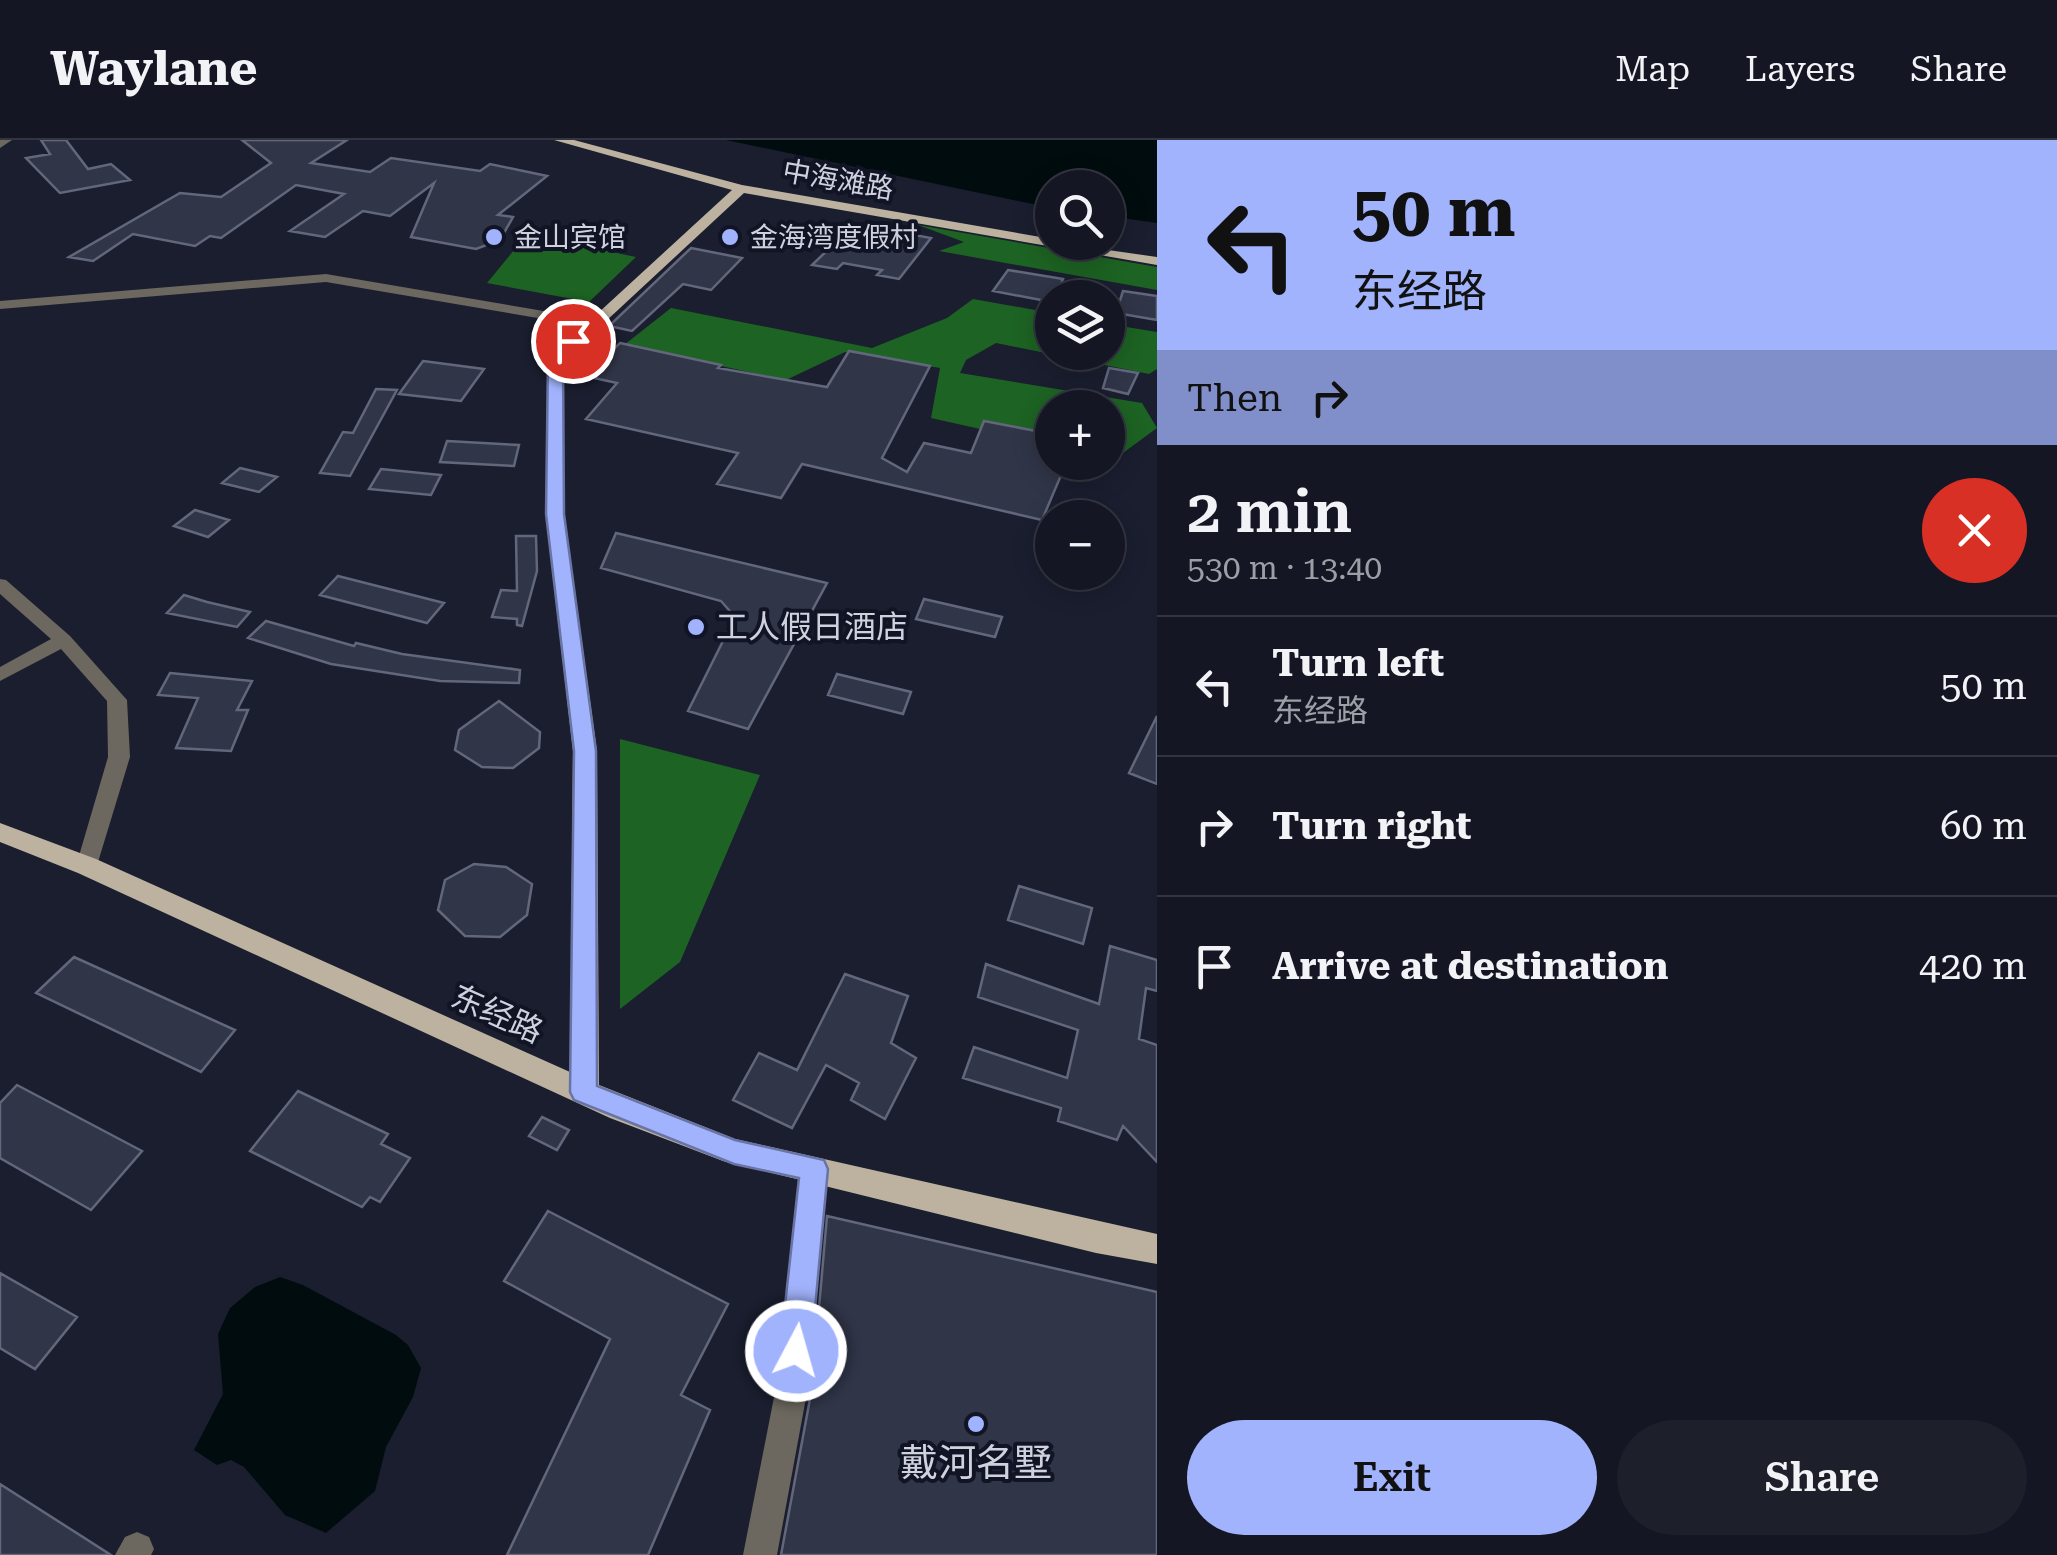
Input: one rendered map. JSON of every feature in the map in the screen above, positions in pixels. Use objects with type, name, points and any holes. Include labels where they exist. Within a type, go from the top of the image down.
[{"type":"main road","name":"中海滩路","points":[[560,140],[742,189],[1157,261]]},
{"type":"main road","points":[[584,1092],[585,751],[555,514],[556,358],[742,189]]},
{"type":"main road","name":"东经路","points":[[0,832],[87,866],[584,1092],[734,1152],[1157,1249]]},
{"type":"street","points":[[0,145],[7,140]]},
{"type":"street","points":[[0,304],[326,278],[591,323]]},
{"type":"street","points":[[0,584],[63,640],[117,700],[119,757],[87,866]]},
{"type":"street","points":[[0,676],[63,640]]},
{"type":"street","points":[[760,1555],[792,1387],[814,1169]]},
{"type":"green space","points":[[918,225],[1035,246],[1035,260],[1117,260],[1157,267],[1157,290],[1125,284],[1125,280],[1101,280],[939,251],[964,242]]},
{"type":"green space","points":[[540,237],[636,257],[589,302],[487,283],[519,244]]},
{"type":"green space","points":[[973,299],[1035,310],[1035,351],[996,343],[966,360],[960,373],[1063,390],[1035,390],[1035,441],[931,418],[940,368],[845,352],[786,380],[624,345],[671,308],[872,348],[947,318]]},
{"type":"green space","points":[[1125,327],[1157,332],[1157,369],[1149,374],[1125,369]]},
{"type":"green space","points":[[1125,400],[1142,403],[1157,428],[1125,451]]},
{"type":"green space","points":[[620,739],[760,775],[680,962],[620,1009]]},
{"type":"shaded area","points":[[726,140],[1157,140],[1157,223],[1125,218],[1125,170],[1035,170],[1035,204]]},
{"type":"shaded area","points":[[280,1277],[303,1285],[396,1335],[408,1345],[421,1368],[413,1397],[386,1447],[375,1491],[326,1533],[285,1515],[244,1467],[231,1460],[217,1465],[194,1450],[223,1394],[218,1334],[230,1308],[255,1287]]},
{"type":"building","points":[[41,140],[66,140],[88,169],[111,164],[130,180],[60,193],[26,158],[50,154]]},
{"type":"building","points":[[242,140],[347,140],[311,163],[370,172],[391,158],[480,171],[490,164],[547,176],[498,215],[513,217],[500,240],[476,249],[411,237],[434,183],[390,216],[363,211],[325,237],[290,231],[344,194],[296,185],[221,238],[210,236],[195,246],[133,234],[93,261],[69,257],[180,193],[221,197],[271,163]]},
{"type":"building","points":[[893,231],[931,238],[899,279],[877,275],[882,270],[843,263],[837,269],[812,265],[836,242],[882,250]]},
{"type":"building","points":[[691,248],[742,258],[711,290],[683,284],[632,331],[609,326]]},
{"type":"building","points":[[1008,270],[1063,279],[1035,280],[1035,299],[993,291]]},
{"type":"building","points":[[1125,291],[1157,296],[1157,320],[1125,315]]},
{"type":"building","points":[[620,343],[721,365],[718,368],[827,387],[849,351],[930,366],[882,458],[907,472],[924,443],[971,453],[984,421],[1035,431],[1035,480],[1059,480],[1051,500],[1035,500],[1035,518],[802,464],[781,498],[717,484],[738,453],[586,419],[617,383],[585,376]]},
{"type":"building","points":[[423,361],[484,369],[461,401],[399,394]]},
{"type":"building","points":[[1108,370],[1138,373],[1128,394],[1125,390],[1103,388]]},
{"type":"building","points":[[376,389],[397,390],[350,476],[320,473],[343,432],[353,433]]},
{"type":"building","points":[[447,441],[519,445],[514,466],[440,462]]},
{"type":"building","points":[[240,468],[277,477],[259,492],[222,483]]},
{"type":"building","points":[[381,469],[441,475],[431,495],[369,489]]},
{"type":"building","points":[[195,510],[229,520],[208,537],[174,526]]},
{"type":"building","points":[[616,533],[827,583],[748,729],[688,711],[735,617],[721,601],[601,568]]},
{"type":"building","points":[[516,536],[536,536],[537,571],[522,626],[517,625],[517,619],[492,617],[501,590],[517,591]]},
{"type":"building","points":[[338,576],[444,603],[427,623],[320,595]]},
{"type":"building","points":[[184,595],[250,612],[237,627],[167,613]]},
{"type":"building","points":[[924,599],[1002,617],[995,637],[916,619]]},
{"type":"building","points":[[266,621],[354,646],[356,643],[402,654],[520,670],[519,683],[440,681],[331,664],[248,638]]},
{"type":"building","points":[[170,673],[252,681],[237,710],[248,710],[231,751],[176,748],[198,698],[158,695]]},
{"type":"building","points":[[837,674],[911,692],[903,714],[828,695]]},
{"type":"building","points":[[499,701],[540,732],[539,748],[513,768],[482,767],[455,750],[459,730]]},
{"type":"building","points":[[1157,716],[1157,784],[1129,773]]},
{"type":"building","points":[[474,864],[506,867],[532,884],[527,915],[500,937],[465,936],[438,910],[445,880]]},
{"type":"building","points":[[1019,886],[1092,908],[1083,944],[1008,920]]},
{"type":"building","points":[[1110,946],[1157,960],[1157,991],[1146,988],[1139,1039],[1157,1045],[1157,1162],[1123,1126],[1117,1140],[1058,1121],[1061,1108],[963,1078],[974,1047],[1067,1078],[1078,1030],[978,997],[986,964],[1099,1004]]},
{"type":"building","points":[[74,957],[235,1030],[201,1072],[36,993]]},
{"type":"building","points":[[845,974],[908,996],[891,1043],[916,1058],[885,1119],[851,1100],[859,1083],[826,1065],[792,1128],[733,1100],[759,1053],[797,1070]]},
{"type":"building","points":[[17,1085],[142,1151],[91,1210],[0,1158],[0,1103]]},
{"type":"building","points":[[298,1091],[388,1134],[381,1144],[410,1158],[380,1202],[370,1197],[362,1207],[250,1151]]},
{"type":"building","points":[[542,1117],[569,1130],[557,1150],[529,1136]]},
{"type":"building","points":[[548,1211],[728,1304],[681,1395],[710,1410],[648,1555],[507,1555],[610,1339],[504,1281]]},
{"type":"building","name":"戴河名墅","points":[[827,1216],[1157,1292],[1157,1555],[781,1555],[812,1388]]},
{"type":"building","points":[[0,1273],[77,1317],[35,1369],[0,1348]]},
{"type":"building","points":[[0,1484],[111,1555],[0,1555]]},
{"type":"place","name":"金山宾馆","points":[[494,237]]},
{"type":"place","name":"金海湾度假村","points":[[730,237]]},
{"type":"place","name":"工人假日酒店","points":[[696,627]]},
{"type":"place","name":"戴河名墅","points":[[976,1424]]},
{"type":"route","points":[[573,341],[556,358],[555,514],[585,751],[584,1092],[734,1152],[814,1169],[796,1351]]}]
